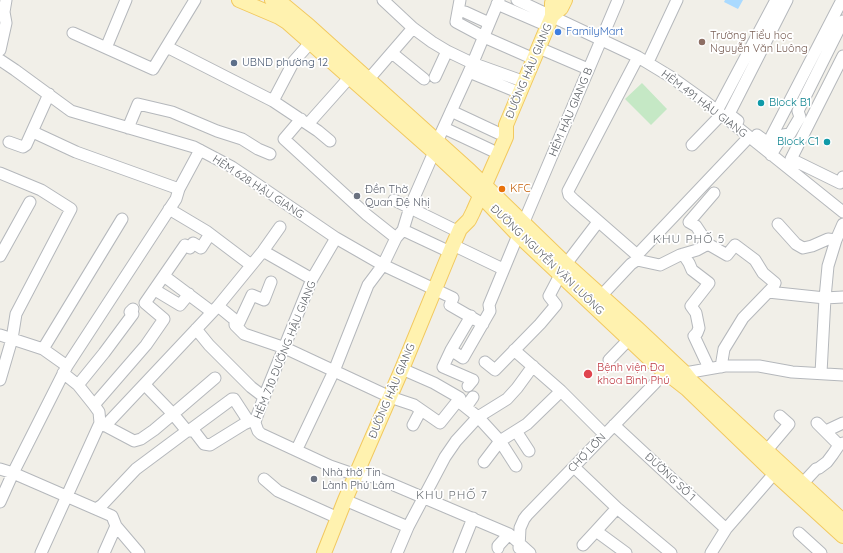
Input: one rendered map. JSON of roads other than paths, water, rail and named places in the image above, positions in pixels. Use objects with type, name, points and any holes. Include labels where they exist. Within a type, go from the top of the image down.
[{"type":"main road","name":"ĐƯỜNG NGUYỄN VĂN LUÔNG","points":[[239,0],[280,6],[309,26],[368,80],[479,187],[521,230],[669,367],[687,390],[778,469],[843,536]]},
{"type":"main road","name":"ĐƯỜNG HẬU GIANG","points":[[550,21],[552,3],[554,0]]},
{"type":"main road","name":"ĐƯỜNG HẬU GIANG","points":[[479,187],[491,150],[522,88],[550,21],[561,8],[565,0]]},
{"type":"main road","name":"ĐƯỜNG NGUYỄN VĂN LUÔNG","points":[[280,6],[287,22],[310,43],[349,78],[436,147]]},
{"type":"main road","name":"ĐƯỜNG HẬU GIANG","points":[[324,553],[456,239],[460,219],[506,137],[502,129]]},
{"type":"main road","name":"ĐƯỜNG NGUYỄN VĂN LUÔNG","points":[[563,269],[601,296],[634,334]]},
{"type":"main road","name":"ĐƯỜNG NGUYỄN VĂN LUÔNG","points":[[669,367],[685,373],[693,383],[767,450],[778,469],[803,483],[843,521]]},
{"type":"street","points":[[0,50],[6,23],[2,12],[6,0]]},
{"type":"street","points":[[106,48],[126,0]]},
{"type":"street","points":[[72,33],[153,68],[195,0]]},
{"type":"street","points":[[384,0],[413,28],[471,68],[522,88]]},
{"type":"street","points":[[460,0],[456,22],[484,37],[588,70]]},
{"type":"street","points":[[517,0],[550,21]]},
{"type":"street","name":"HẺM HẬU GIANG B","points":[[451,350],[463,358],[490,311],[489,304],[503,269],[521,230],[618,0]]},
{"type":"street","points":[[677,0],[568,191],[569,195],[574,200],[637,258],[660,265],[708,244]]},
{"type":"street","points":[[772,155],[784,135],[790,134],[800,117],[798,111],[842,0]]},
{"type":"street","points":[[297,450],[334,371],[368,285],[383,265],[400,234],[410,207],[471,68],[498,2],[550,21]]},
{"type":"street","points":[[780,3],[760,43],[729,114],[768,143],[821,53],[843,21]]},
{"type":"street","points":[[465,12],[489,23]]},
{"type":"street","name":"HẺM 491 HẬU GIANG","points":[[550,21],[602,40],[643,60],[671,77],[719,113],[843,212]]},
{"type":"street","points":[[368,80],[413,28]]},
{"type":"street","points":[[273,101],[294,61],[310,43]]},
{"type":"street","points":[[692,145],[719,113],[760,43]]},
{"type":"street","points":[[167,47],[273,101],[330,141]]},
{"type":"street","points":[[392,53],[429,78],[446,51]]},
{"type":"street","points":[[821,53],[841,59],[791,159],[840,183],[843,177]]},
{"type":"street","points":[[0,60],[49,94],[25,146],[10,142]]},
{"type":"street","points":[[349,78],[304,122],[284,139],[367,215],[400,234],[456,239]]},
{"type":"street","name":"HẺM 628 HẬU GIANG","points":[[49,94],[71,111],[200,150],[232,167],[336,238],[383,265],[453,298],[450,305],[471,316]]},
{"type":"street","points":[[128,128],[138,104],[172,112],[217,131],[242,139],[258,149],[270,154]]},
{"type":"street","points":[[451,111],[502,129]]},
{"type":"street","points":[[444,128],[491,150]]},
{"type":"street","points":[[32,132],[76,152],[179,189]]},
{"type":"street","points":[[601,296],[748,137]]},
{"type":"street","points":[[0,502],[65,370],[176,199],[179,189],[200,150]]},
{"type":"street","points":[[0,172],[41,190],[71,209],[16,314],[12,339],[0,380]]},
{"type":"street","points":[[714,193],[689,222],[696,226],[708,244],[727,255],[734,245],[755,260],[763,273],[775,283],[739,324],[724,349],[721,366]]},
{"type":"street","points":[[394,200],[410,207],[503,269]]},
{"type":"street","points":[[0,256],[30,202]]},
{"type":"street","points":[[169,209],[210,234],[251,265]]},
{"type":"street","points":[[43,349],[122,219]]},
{"type":"street","points":[[484,362],[495,370],[540,324],[556,305],[549,296],[563,269],[598,222]]},
{"type":"street","points":[[778,224],[796,244],[803,248],[828,239],[836,240]]},
{"type":"street","points":[[821,373],[828,266],[836,240],[843,226]]},
{"type":"street","points":[[41,553],[102,424],[144,385],[215,309],[263,251],[280,227]]},
{"type":"street","points":[[94,405],[146,345],[164,319],[145,303],[185,245],[190,248],[193,243],[201,248],[210,234]]},
{"type":"street","name":"HẺM 710 ĐƯỜNG HẬU GIANG","points":[[336,238],[312,279],[285,348],[252,420],[256,427],[261,434],[330,466],[356,475],[375,477],[509,534]]},
{"type":"street","points":[[263,251],[312,279]]},
{"type":"street","points":[[683,254],[689,262],[692,270],[709,283],[691,306],[696,313],[699,328],[698,333],[694,336],[709,368]]},
{"type":"street","points":[[164,276],[189,294],[235,320],[235,325],[244,334],[285,348],[390,397],[414,406],[440,423],[451,411],[473,397]]},
{"type":"street","points":[[237,327],[252,295],[264,300],[272,282]]},
{"type":"street","points":[[154,290],[180,305],[189,294]]},
{"type":"street","points":[[768,292],[825,298],[843,297]]},
{"type":"street","points":[[78,385],[129,320],[133,314],[130,312],[133,309]]},
{"type":"street","points":[[468,386],[473,380],[443,367],[471,316],[483,324]]},
{"type":"street","points":[[196,329],[209,345],[251,388],[264,396]]},
{"type":"street","points":[[609,360],[634,334]]},
{"type":"street","points":[[0,335],[43,349],[65,370],[94,405],[102,424],[134,441],[141,439],[154,430],[215,378]]},
{"type":"street","points":[[514,350],[561,391],[605,435]]},
{"type":"street","points":[[397,553],[408,527],[445,457],[456,441],[478,417],[506,399],[517,388],[533,366]]},
{"type":"street","points":[[685,373],[721,366],[760,366],[792,372],[843,375]]},
{"type":"street","name":"CHỢ LỚN","points":[[519,548],[520,528],[524,519],[669,367]]},
{"type":"street","points":[[402,369],[434,383],[460,398],[462,404],[478,417],[500,442],[516,466]]},
{"type":"street","points":[[96,509],[102,505],[136,469],[189,430],[232,399],[234,399],[252,420],[210,445],[204,444],[196,433],[189,430],[144,385]]},
{"type":"street","points":[[484,462],[500,442],[527,424],[561,391]]},
{"type":"street","points":[[413,425],[421,410]]},
{"type":"street","points":[[767,450],[789,424],[780,416]]},
{"type":"street","points":[[803,483],[816,469],[830,458],[841,444],[817,423]]},
{"type":"street","points":[[826,431],[843,423]]},
{"type":"street","name":"ĐƯỜNG SỐ 1","points":[[614,425],[726,529]]},
{"type":"street","points":[[516,431],[529,451]]},
{"type":"street","points":[[574,467],[664,551]]},
{"type":"street","points":[[0,469],[13,473],[112,516],[116,526],[139,553]]},
{"type":"street","points":[[711,553],[726,529],[778,469]]},
{"type":"street","points":[[264,479],[278,491],[338,518]]},
{"type":"street","points":[[345,500],[408,527]]},
{"type":"street","points":[[584,545],[617,508]]},
{"type":"street","points":[[459,553],[473,518]]},
{"type":"street","points":[[104,553],[116,526]]},
{"type":"street","points":[[596,531],[626,553]]},
{"type":"street","points":[[799,533],[821,553]]},
{"type":"street","points":[[498,548],[498,546],[509,534],[519,548],[530,553]]},
{"type":"water","points":[[725,0],[743,0],[738,9],[724,2]]},
{"type":"place","name":"FamilyMart","points":[[558,32]]},
{"type":"place","name":"Trường Tiểu học Nguyễn Văn Luông","points":[[702,42]]},
{"type":"place","name":"UBND phường 12","points":[[234,63]]},
{"type":"place","name":"Block B1","points":[[761,103]]},
{"type":"place","name":"Block C1","points":[[827,142]]},
{"type":"place","name":"KFC","points":[[502,189]]},
{"type":"place","name":"Đền Thờ Quan Đệ Nhị","points":[[357,196]]},
{"type":"place","name":"Bệnh viện Đa khoa Bình Phú","points":[[588,374]]},
{"type":"place","name":"Nhà thờ Tin Lành Phú Lâm","points":[[314,479]]},
{"type":"district","name":"KHU PHỐ 5","points":[[689,239]]},
{"type":"district","name":"KHU PHỐ 7","points":[[452,495]]}]
